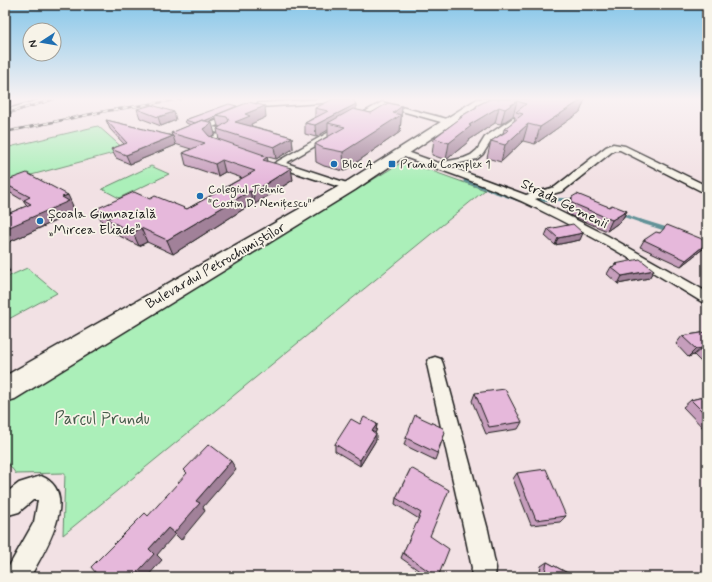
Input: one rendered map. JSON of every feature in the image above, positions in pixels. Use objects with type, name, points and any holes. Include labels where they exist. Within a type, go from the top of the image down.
[{"type":"main road","name":"Bulevardul Petrochimiștilor","points":[[5,390],[349,187],[442,126]]},
{"type":"street","points":[[207,126],[205,127],[226,132],[211,140],[216,144],[230,149]]},
{"type":"street","points":[[337,126],[275,164],[349,187]]},
{"type":"street","points":[[436,165],[448,165],[474,157],[480,152],[488,139],[507,126]]},
{"type":"street","points":[[525,199],[559,189],[613,147],[622,148],[707,190]]},
{"type":"street","name":"Strada Gemenii","points":[[402,153],[479,180],[541,206],[596,234],[707,298]]},
{"type":"street","points":[[435,364],[476,530],[484,568],[483,577]]},
{"type":"street","points":[[5,506],[11,504],[27,491],[41,487],[49,497],[45,525],[17,577]]},
{"type":"green space","points":[[98,126],[125,150],[5,182],[5,148]]},
{"type":"green space","name":"Parcul Prundu","points":[[404,161],[485,190],[63,535],[65,473],[16,474],[5,459],[5,400]]},
{"type":"green space","points":[[151,166],[169,174],[119,198],[102,189]]},
{"type":"green space","points":[[27,268],[57,293],[5,321],[5,278]]},
{"type":"building","points":[[112,126],[132,126],[173,136],[126,155],[111,149],[127,143]]},
{"type":"building","points":[[187,126],[207,126],[203,129],[209,136],[267,157],[263,160],[291,168],[253,192],[250,191],[167,240],[141,228],[133,233],[107,219],[112,217],[96,209],[134,192],[150,199],[155,196],[187,209],[255,171],[222,160],[215,164],[183,153],[205,143],[171,133]]},
{"type":"building","points":[[221,126],[251,126],[292,137],[274,147],[217,129]]},
{"type":"building","points":[[341,126],[384,126],[343,152],[323,148],[315,144],[345,127]]},
{"type":"building","points":[[450,126],[471,126],[449,143],[434,138]]},
{"type":"building","points":[[508,126],[526,126],[505,145],[491,141],[509,130],[504,129]]},
{"type":"building","points":[[27,173],[68,195],[62,197],[69,201],[5,229],[5,215],[31,204],[24,200],[30,197],[5,184],[5,181]]},
{"type":"building","points":[[577,194],[609,207],[612,205],[627,211],[612,220],[572,203],[572,197]]},
{"type":"building","points":[[573,224],[583,233],[558,238],[548,229]]},
{"type":"building","points":[[667,225],[707,241],[707,243],[686,260],[644,240],[656,232],[660,233]]},
{"type":"building","points":[[640,259],[654,270],[622,276],[611,267],[618,265],[615,264]]},
{"type":"building","points":[[707,332],[707,353],[702,348],[696,349],[682,336]]},
{"type":"building","points":[[505,389],[522,422],[489,427],[475,393]]},
{"type":"building","points":[[707,396],[707,416],[691,400]]},
{"type":"building","points":[[415,415],[443,428],[445,433],[437,453],[406,438]]},
{"type":"building","points":[[364,417],[377,424],[372,431],[376,434],[360,460],[335,444],[351,419],[360,424]]},
{"type":"building","points":[[209,444],[231,461],[196,501],[200,503],[174,533],[168,528],[149,549],[154,554],[133,577],[99,577],[91,567],[145,513],[148,516],[187,473],[184,470]]},
{"type":"building","points":[[411,468],[449,490],[430,536],[449,549],[438,577],[403,553],[421,513],[396,498]]},
{"type":"building","points":[[546,469],[566,516],[536,520],[517,473]]},
{"type":"building","points":[[547,562],[575,577],[544,577]]},
{"type":"waterway","points":[[465,181],[519,200]]},
{"type":"waterway","points":[[533,203],[543,199],[576,200]]},
{"type":"waterway","points":[[620,214],[641,221]]},
{"type":"waterway","points":[[641,221],[669,230]]},
{"type":"railway","points":[[5,132],[33,126]]},
{"type":"place","name":"Bloc A","points":[[334,164]]},
{"type":"place","name":"Prundu Complex 1","points":[[392,164]]},
{"type":"place","name":"Colegiul Tehnic \"Costin D. Nenițescu\"","points":[[200,196]]},
{"type":"place","name":"Școala Gimnazială „Mircea Eliade”","points":[[40,221]]}]
